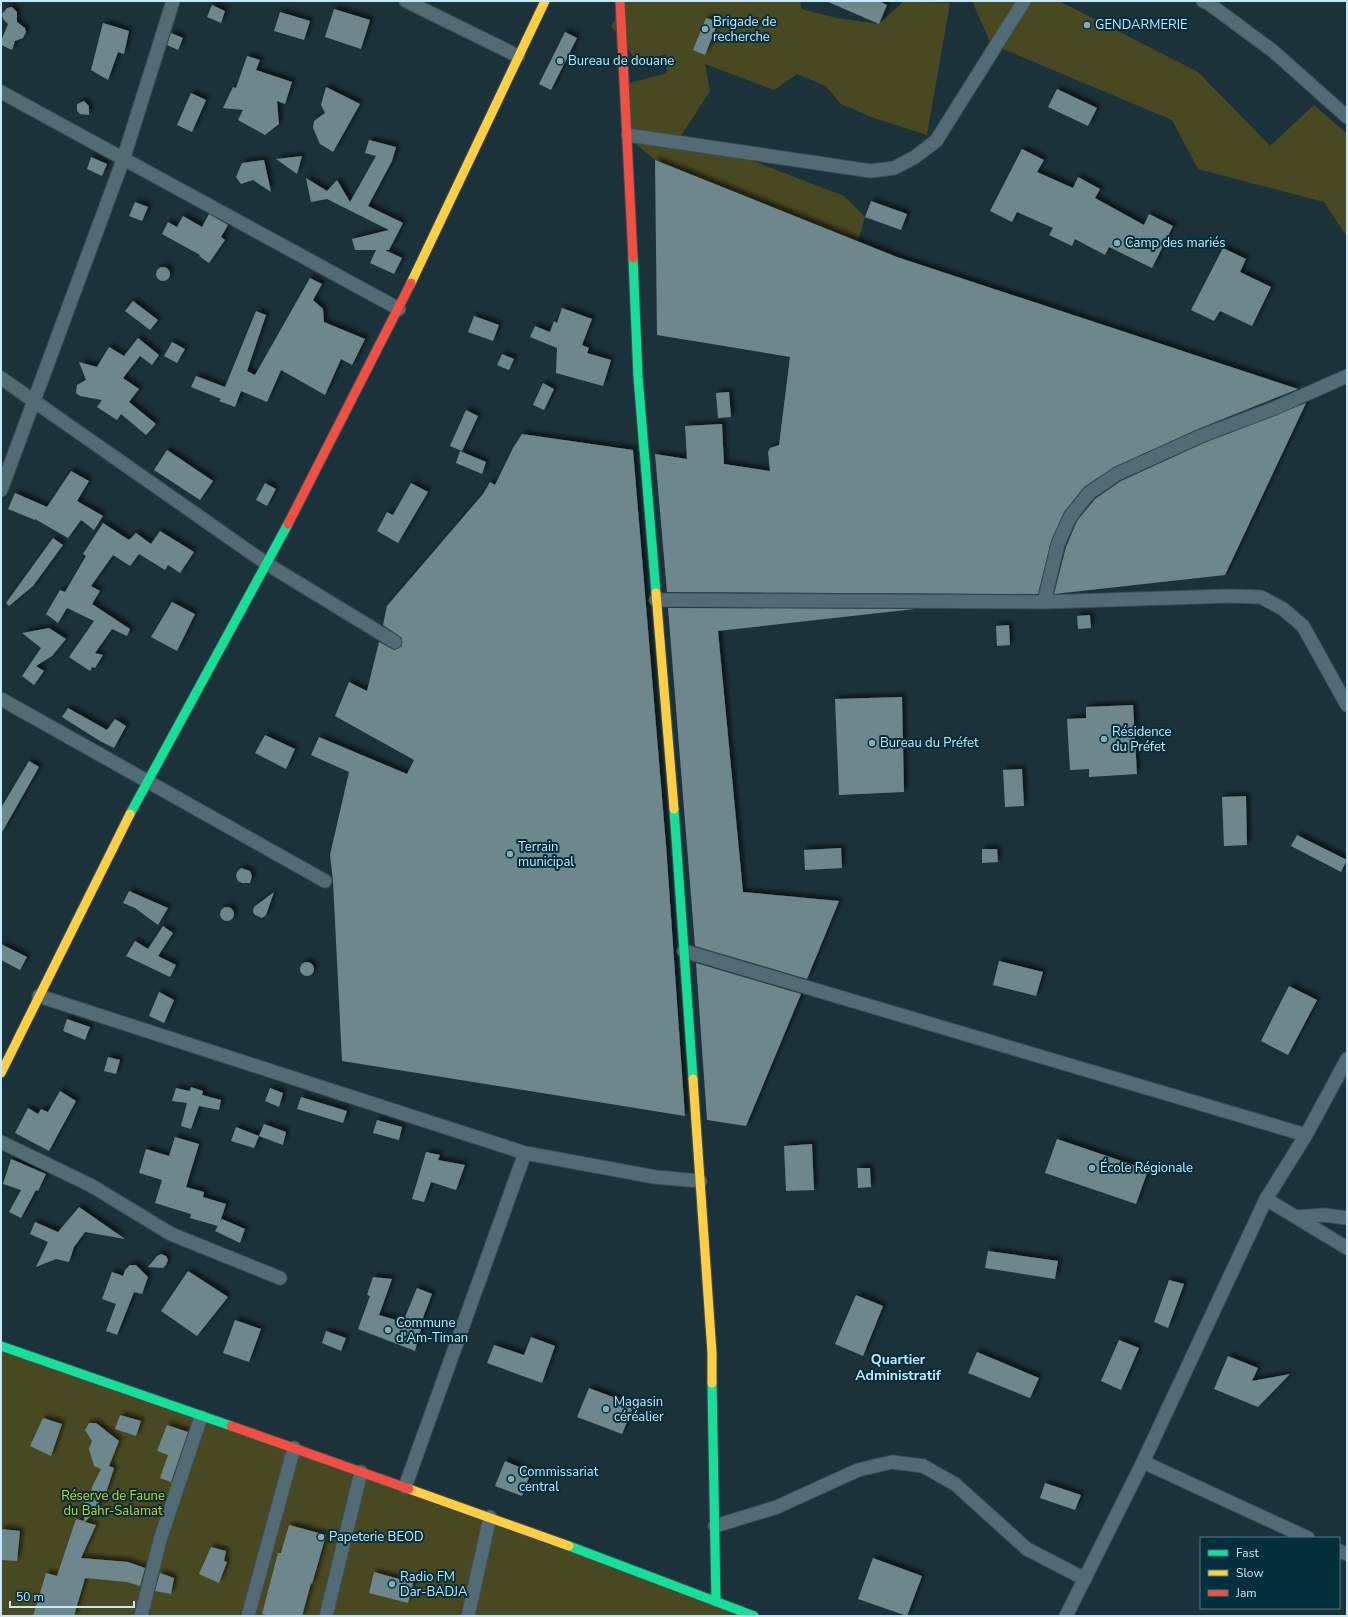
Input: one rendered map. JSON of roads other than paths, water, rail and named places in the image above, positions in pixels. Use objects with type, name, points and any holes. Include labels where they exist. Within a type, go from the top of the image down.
[{"type":"main road","points":[[1,1073],[147,781],[267,564],[399,309],[545,1]]},
{"type":"main road","points":[[620,1],[628,135],[638,377],[684,951],[712,1353],[716,1601]]},
{"type":"main road","points":[[1,1346],[490,1517],[754,1616]]},
{"type":"street","points":[[1,490],[123,160],[172,1]]},
{"type":"street","points":[[406,1],[518,56]]},
{"type":"street","points":[[628,135],[871,171],[894,168],[915,157],[936,141],[1024,1]]},
{"type":"street","points":[[1203,1],[1208,2],[1273,51],[1347,117]]},
{"type":"street","points":[[1,92],[123,160],[399,309]]},
{"type":"street","points":[[1044,602],[1058,544],[1070,517],[1088,493],[1117,474],[1201,436],[1275,408],[1347,376]]},
{"type":"street","points":[[1,378],[267,564],[395,642]]},
{"type":"street","points":[[656,600],[1044,602],[1229,596],[1262,597],[1283,609],[1303,626],[1347,705]]},
{"type":"street","points":[[1,699],[325,881]]},
{"type":"street","points":[[684,951],[1306,1135]]},
{"type":"street","points":[[39,996],[525,1152],[655,1176],[700,1180]]},
{"type":"street","points":[[1066,1616],[1143,1462],[1266,1199],[1306,1135],[1347,1059]]},
{"type":"street","points":[[1,1142],[92,1186],[171,1234],[280,1278]]},
{"type":"street","points":[[405,1487],[525,1152]]},
{"type":"street","points":[[1266,1199],[1347,1248]]},
{"type":"street","points":[[1297,1217],[1324,1215],[1347,1218]]},
{"type":"street","points":[[141,1616],[160,1540],[201,1416]]},
{"type":"street","points":[[248,1616],[294,1448]]},
{"type":"street","points":[[715,1526],[777,1507],[858,1470],[892,1462],[923,1466],[955,1484],[1027,1549],[1085,1579]]},
{"type":"street","points":[[1143,1462],[1306,1537]]},
{"type":"street","points":[[326,1616],[361,1472]]},
{"type":"street","points":[[468,1616],[490,1517]]},
{"type":"place","name":"GENDARMERIE","points":[[1087,25]]},
{"type":"place","name":"Brigade de recherche","points":[[705,29]]},
{"type":"place","name":"Bureau de douane","points":[[560,61]]},
{"type":"place","name":"Camp des mariés","points":[[1117,243]]},
{"type":"place","name":"Résidence du Préfet","points":[[1104,739]]},
{"type":"place","name":"Bureau du Préfet","points":[[872,743]]},
{"type":"place","name":"Terrain municipal","points":[[510,854]]},
{"type":"place","name":"École Régionale","points":[[1092,1168]]},
{"type":"place","name":"Commune d'Am-Timan","points":[[388,1330]]},
{"type":"place","name":"Magasin céréalier","points":[[606,1409]]},
{"type":"place","name":"Commissariat central","points":[[511,1479]]},
{"type":"place","name":"Papeterie BEOD","points":[[321,1537]]},
{"type":"place","name":"Radio FM Dar-BADJA","points":[[392,1584]]},
{"type":"district","name":"Quartier Administratif","points":[[898,1368]]},
{"type":"park label","name":"Réserve de Faune du Bahr-Salamat","points":[[113,1504]]}]
